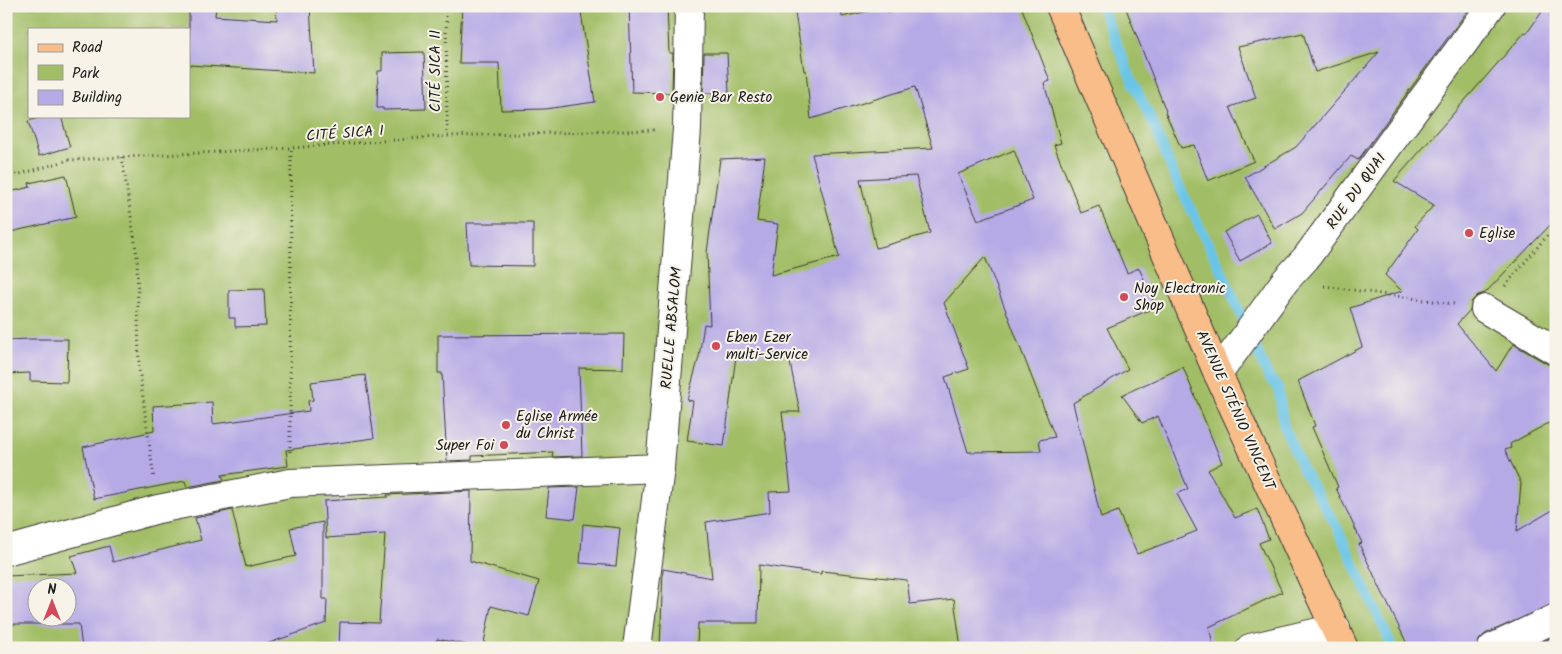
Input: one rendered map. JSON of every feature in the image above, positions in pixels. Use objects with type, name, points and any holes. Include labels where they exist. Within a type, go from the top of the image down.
[{"type":"main road","name":"AVENUE STÉNIO VINCENT","points":[[1060,6],[1218,374],[1340,638]]},
{"type":"street","name":"RUELLE ABSALOM","points":[[637,648],[660,468],[687,129],[689,6]]},
{"type":"street","name":"RUE DU QUAI","points":[[1218,374],[1285,281],[1306,258],[1491,6]]},
{"type":"street","points":[[1485,308],[1556,351]]},
{"type":"street","points":[[6,550],[158,509],[290,483],[660,468]]},
{"type":"street","points":[[1492,648],[1556,618]]},
{"type":"street","points":[[1250,648],[1340,638]]},
{"type":"path","name":"CITÉ SICA II","points":[[446,6],[447,136]]},
{"type":"path","name":"CITÉ SICA I","points":[[6,178],[69,160],[291,148],[447,136],[687,129]]},
{"type":"path","points":[[290,483],[291,148]]},
{"type":"path","points":[[122,157],[137,256],[139,368],[158,509]]},
{"type":"path","points":[[1285,281],[1485,308],[1556,225]]},
{"type":"green space","points":[[6,6],[1556,6],[1556,648],[6,648]]},
{"type":"building","points":[[189,6],[216,6],[215,16],[277,20],[276,6],[310,6],[314,73],[190,65]]},
{"type":"building","points":[[462,6],[580,6],[595,102],[545,109],[501,110],[499,63],[459,63]]},
{"type":"building","points":[[629,6],[667,6],[669,53],[673,53],[672,93],[632,92]]},
{"type":"building","points":[[794,6],[841,6],[842,17],[886,7],[888,12],[914,6],[1021,6],[1050,81],[1044,83],[1061,143],[1054,145],[1081,213],[1099,206],[1127,273],[1139,268],[1156,307],[1107,328],[1128,369],[1073,403],[1101,518],[1118,511],[1137,554],[1197,531],[1177,494],[1188,489],[1158,416],[1142,423],[1122,395],[1183,367],[1222,463],[1208,470],[1235,518],[1257,509],[1269,539],[1259,543],[1282,592],[1209,627],[1214,648],[961,648],[954,599],[910,604],[907,580],[821,571],[821,574],[759,565],[758,623],[698,623],[697,648],[660,648],[663,569],[712,578],[706,522],[770,512],[769,492],[791,491],[782,412],[800,412],[788,353],[736,356],[724,446],[687,441],[693,401],[687,400],[699,357],[704,324],[710,325],[707,252],[720,159],[765,157],[757,221],[778,224],[771,275],[839,257],[812,154],[933,148],[915,87],[811,119],[806,71],[804,71]],"holes":[[[1014,150],[1033,200],[978,220],[958,174]],[[916,176],[930,233],[876,248],[860,179]],[[985,257],[1055,437],[1039,440],[1041,451],[968,452],[945,377],[969,369],[944,303]]]},
{"type":"building","points":[[1125,6],[1471,6],[1358,160],[1351,156],[1302,213],[1275,229],[1245,177],[1296,147],[1379,52],[1315,72],[1303,33],[1238,47],[1256,98],[1230,107],[1254,161],[1208,181],[1194,145],[1181,148],[1165,112]]},
{"type":"building","points":[[1546,6],[1556,6],[1556,219],[1485,293],[1478,295],[1472,301],[1470,310],[1457,324],[1496,371],[1513,344],[1556,367],[1556,419],[1510,444],[1511,448],[1505,450],[1521,483],[1517,531],[1556,508],[1556,603],[1485,634],[1479,640],[1477,648],[1409,648],[1359,544],[1362,543],[1336,488],[1338,487],[1312,427],[1315,426],[1298,381],[1362,347],[1350,308],[1402,291],[1385,275],[1418,229],[1415,226],[1434,205],[1394,181],[1525,32],[1527,33]]},
{"type":"building","points":[[424,52],[426,109],[383,110],[383,108],[377,108],[378,71],[382,71],[382,53]]},
{"type":"building","points":[[704,53],[727,53],[729,93],[703,93]]},
{"type":"building","points":[[38,118],[62,118],[70,147],[39,156],[28,121]]},
{"type":"building","points":[[66,175],[76,217],[6,233],[6,193],[30,187],[29,183]]},
{"type":"building","points":[[1257,214],[1272,243],[1240,261],[1224,232]]},
{"type":"building","points":[[467,223],[533,223],[533,266],[469,265]]},
{"type":"building","points":[[264,289],[266,326],[235,327],[235,318],[229,318],[229,290]]},
{"type":"building","points":[[624,334],[623,369],[579,368],[582,456],[552,457],[553,452],[472,456],[472,460],[447,461],[442,373],[438,373],[438,335]]},
{"type":"building","points":[[68,339],[67,382],[30,381],[30,373],[6,374],[6,340]]},
{"type":"building","points":[[365,375],[374,438],[286,450],[288,466],[222,475],[224,480],[187,487],[185,481],[94,499],[83,447],[154,431],[153,406],[212,402],[213,424],[309,411],[308,401],[313,400],[311,382]]},
{"type":"building","points":[[579,487],[575,519],[546,516],[549,488]]},
{"type":"building","points":[[471,491],[470,561],[539,581],[529,616],[491,606],[483,648],[437,639],[435,648],[339,648],[340,622],[379,623],[385,534],[326,538],[324,501],[388,497],[387,495]]},
{"type":"building","points":[[232,510],[246,567],[296,556],[290,528],[323,522],[323,599],[327,599],[326,623],[255,648],[82,648],[78,624],[78,576],[28,576],[28,624],[6,624],[6,576],[77,573],[71,556],[109,546],[113,562],[201,540],[195,518]]},
{"type":"building","points":[[583,524],[620,528],[616,566],[580,563]]},
{"type":"building","points":[[1556,635],[1556,648],[1535,648],[1534,646]]},
{"type":"waterway","points":[[1101,6],[1131,78],[1154,125],[1173,173],[1224,276],[1269,378],[1278,387],[1284,427],[1302,468],[1337,527],[1393,648]]},
{"type":"place","name":"Genie Bar Resto","points":[[660,97]]},
{"type":"place","name":"Eglise","points":[[1469,233]]},
{"type":"place","name":"Noy Electronic Shop","points":[[1124,297]]},
{"type":"place","name":"Eben Ezer multi-Service","points":[[716,346]]},
{"type":"place","name":"Eglise Armée du Christ","points":[[506,425]]},
{"type":"place","name":"Super Foi","points":[[504,445]]}]
